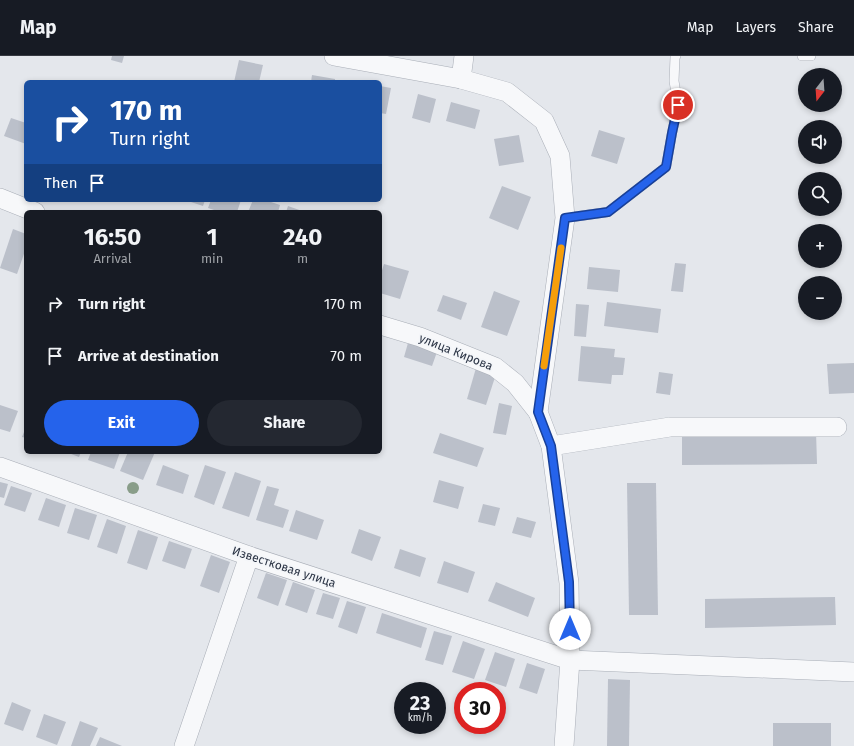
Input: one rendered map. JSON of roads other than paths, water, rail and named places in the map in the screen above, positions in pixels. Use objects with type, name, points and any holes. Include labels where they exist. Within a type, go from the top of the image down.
[{"type":"street","points":[[334,56],[461,79],[507,92],[544,121],[560,156],[565,218],[538,412],[551,446],[569,582],[570,660],[564,746]]},
{"type":"street","points":[[461,79],[464,56]]},
{"type":"street","points":[[0,198],[30,210]]},
{"type":"street","name":"улица Кирова","points":[[382,326],[420,337],[496,367],[514,383],[538,412]]},
{"type":"street","points":[[551,446],[670,427],[836,427]]},
{"type":"street","name":"Известковая улица","points":[[0,467],[249,556],[570,660],[854,672]]},
{"type":"street","points":[[184,746],[249,556]]},
{"type":"lane","points":[[565,218],[608,212],[666,167],[678,105],[674,80],[676,56]]},
{"type":"lane","points":[[802,56],[811,56]]}]
